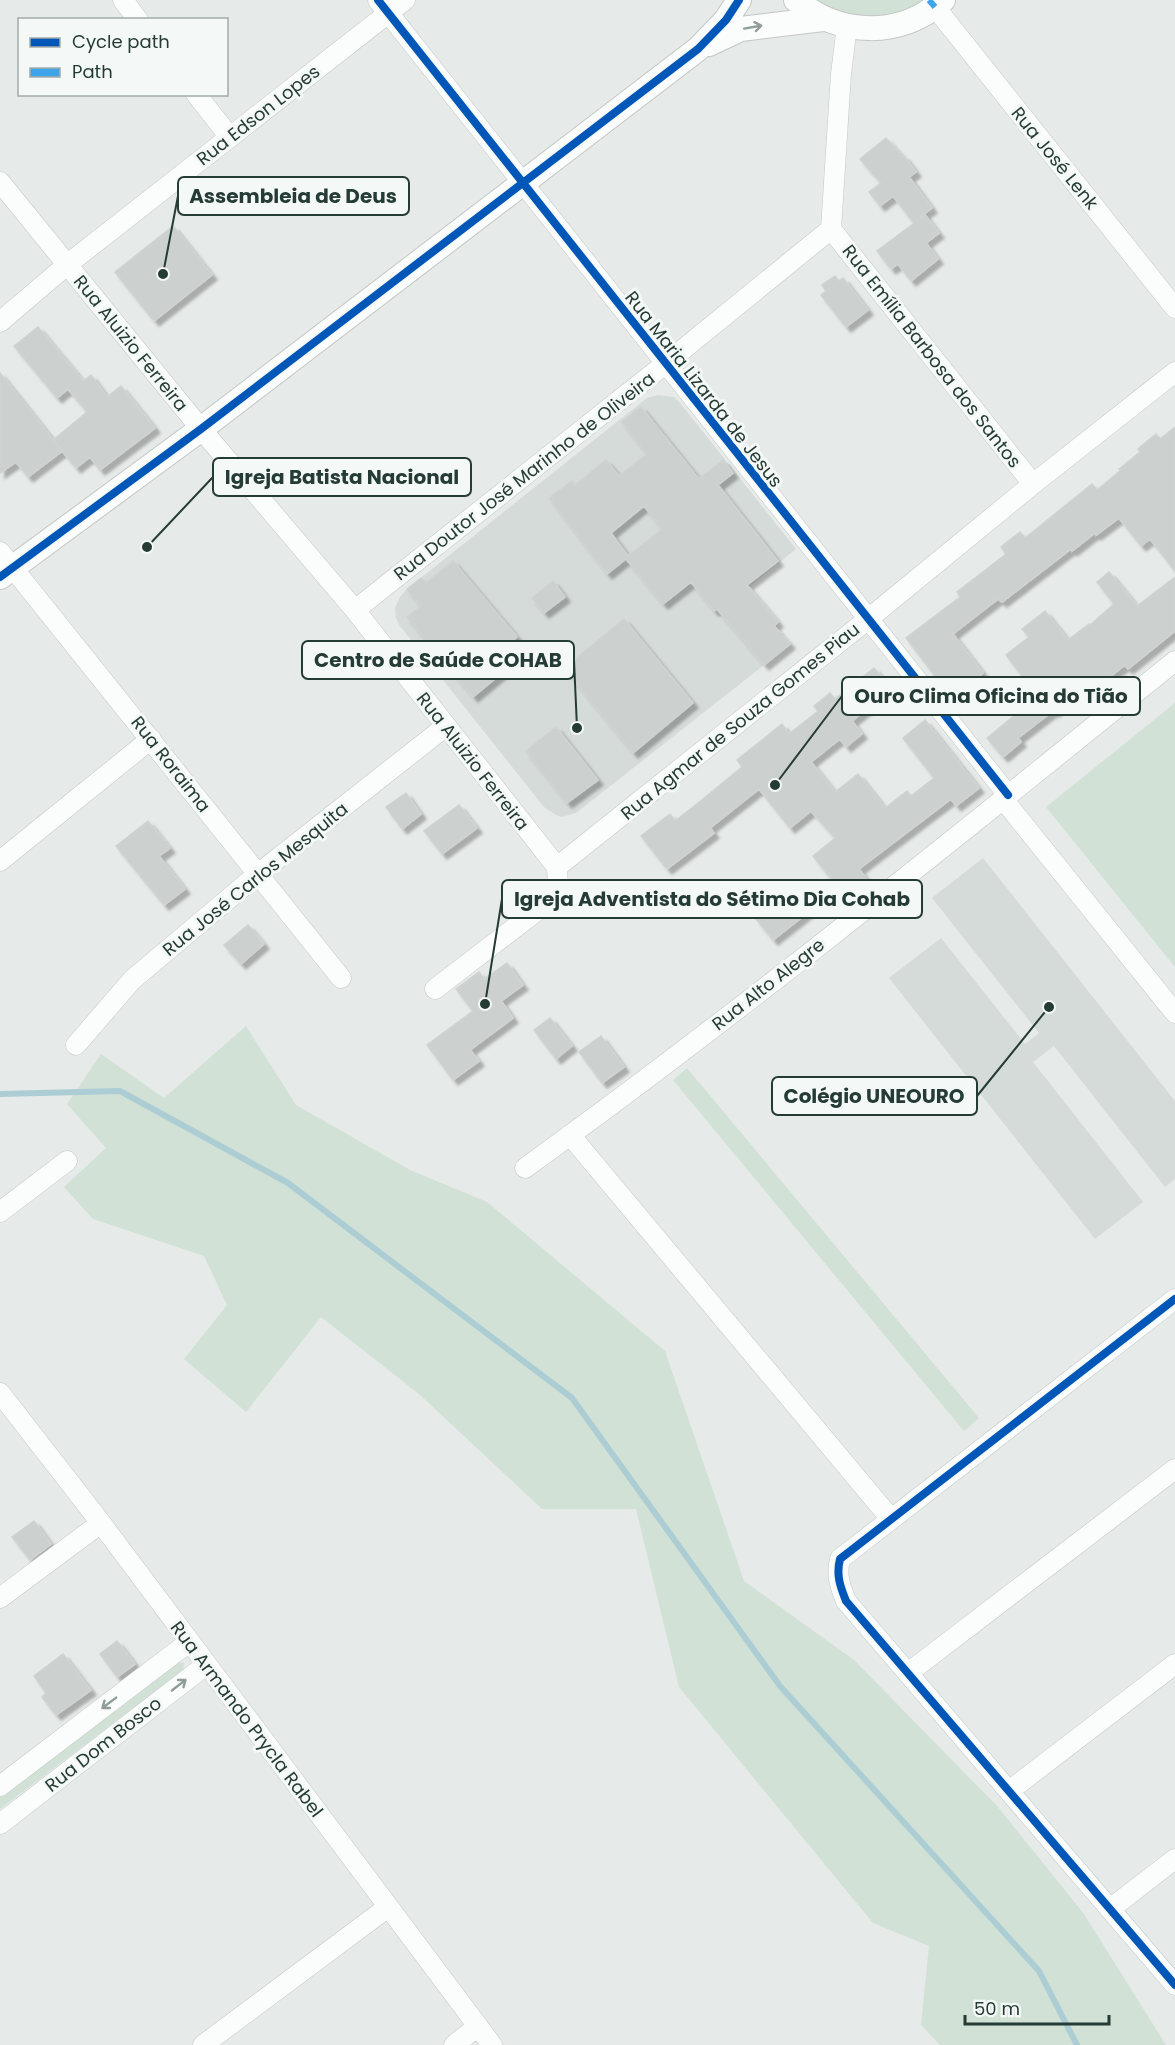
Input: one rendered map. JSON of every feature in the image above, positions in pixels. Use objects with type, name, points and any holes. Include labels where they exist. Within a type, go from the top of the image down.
[{"type":"street","points":[[123,0],[136,18]]},
{"type":"street","name":"Rua Edson Lopes","points":[[0,322],[384,7],[405,0]]},
{"type":"street","points":[[4,566],[201,429],[698,49],[726,20],[739,0]]},
{"type":"street","points":[[796,0],[823,19],[847,26],[882,28],[910,21],[939,4]]},
{"type":"street","name":"Rua José Lenk","points":[[939,4],[1175,308]]},
{"type":"street","name":"Rua Maria Lizarda de Jesus","points":[[384,7],[1175,1013]]},
{"type":"street","points":[[698,49],[741,29],[823,19]]},
{"type":"street","points":[[831,229],[841,74],[847,26]]},
{"type":"street","points":[[198,96],[229,136]]},
{"type":"street","name":"Rua Aluizio Ferreira","points":[[0,182],[201,429],[355,610],[557,867]]},
{"type":"street","name":"Rua Doutor José Marinho de Oliveira","points":[[355,610],[831,229]]},
{"type":"street","name":"Rua Emília Barbosa dos Santos","points":[[831,229],[1033,484]]},
{"type":"street","name":"Rua Agmar de Souza Gomes Piau","points":[[557,867],[1175,372]]},
{"type":"street","name":"Rua Roraima","points":[[4,566],[151,739],[341,978]]},
{"type":"street","name":"Rua Alto Alegre","points":[[525,1168],[640,1084],[1175,661]]},
{"type":"street","name":"Rua José Carlos Mesquita","points":[[76,1045],[132,980],[258,874],[446,726]]},
{"type":"street","points":[[0,861],[151,739]]},
{"type":"street","points":[[435,989],[547,903],[558,887],[557,867]]},
{"type":"street","points":[[570,1135],[891,1519]]},
{"type":"street","points":[[0,1212],[67,1161]]},
{"type":"street","points":[[1175,1299],[840,1559],[837,1571],[838,1581],[846,1601],[1175,1985]]},
{"type":"street","name":"Rua Armando Prycla Rabel","points":[[4,1405],[101,1523],[492,2045]]},
{"type":"street","points":[[908,1673],[1175,1469]]},
{"type":"street","points":[[0,1598],[101,1523]]},
{"type":"street","name":"Rua Dom Bosco","points":[[0,1786],[189,1642]]},
{"type":"street","points":[[1008,1791],[1175,1664]]},
{"type":"street","name":"Rua Dom Bosco","points":[[0,1824],[206,1665]]},
{"type":"street","points":[[1110,1909],[1175,1859]]},
{"type":"street","points":[[203,2045],[388,1906]]},
{"type":"street","points":[[454,2045],[478,2026]]},
{"type":"shaded area","points":[[658,395],[674,397],[680,403],[796,549],[719,612],[764,665],[576,813],[562,817],[544,807],[400,626],[395,608],[407,589],[647,398]]},
{"type":"shaded area","points":[[983,858],[1175,1101],[1175,1179],[1165,1187],[1054,1046],[1033,1062],[1143,1202],[1095,1239],[889,978],[941,938],[1025,1044],[1039,1033],[932,898]]},
{"type":"green space","points":[[816,0],[924,0],[895,13],[863,17],[842,13]]},
{"type":"green space","points":[[1175,703],[1175,967],[1046,807]]},
{"type":"green space","points":[[246,1026],[296,1105],[410,1170],[487,1202],[665,1351],[744,1581],[854,1660],[997,1806],[1084,1914],[1166,2045],[940,2045],[921,2025],[929,1946],[873,1923],[679,1687],[636,1509],[542,1509],[419,1394],[321,1317],[246,1412],[184,1359],[227,1305],[204,1256],[93,1219],[64,1187],[106,1148],[67,1104],[101,1054],[164,1098]]},
{"type":"green space","points":[[687,1068],[979,1418],[964,1431],[673,1080]]},
{"type":"green space","points":[[178,1662],[184,1663],[183,1670],[0,1809],[0,1797]]},
{"type":"building","points":[[886,138],[916,172],[909,177],[932,208],[913,222],[893,196],[880,206],[869,192],[881,183],[860,159]]},
{"type":"building","points":[[925,215],[939,233],[926,243],[938,259],[911,281],[898,264],[891,269],[877,251]]},
{"type":"building","points":[[173,226],[212,275],[154,321],[115,272]]},
{"type":"building","points":[[835,276],[839,281],[843,278],[868,310],[846,327],[821,295],[826,291],[822,285]]},
{"type":"building","points":[[38,327],[83,381],[91,375],[107,397],[121,386],[155,428],[100,470],[90,457],[76,468],[53,440],[87,412],[68,389],[57,398],[14,346]]},
{"type":"building","points":[[0,373],[62,451],[28,477],[16,462],[0,473]]},
{"type":"building","points":[[641,407],[699,479],[723,460],[733,473],[718,485],[778,561],[747,585],[778,622],[774,626],[790,644],[764,665],[717,609],[714,611],[691,582],[663,604],[626,559],[607,574],[549,498],[572,481],[575,485],[606,460],[619,476],[647,454],[622,422]],"holes":[[[644,506],[662,529],[628,556],[611,533]]]},
{"type":"building","points":[[1175,427],[1175,571],[1150,539],[1141,546],[1119,518],[1072,551],[1071,549],[1002,602],[998,599],[953,634],[983,673],[952,698],[906,638],[960,597],[957,592],[1006,554],[1001,547],[1020,532],[1025,538],[1092,484],[1097,490],[1140,452],[1138,449],[1156,434],[1160,439]]},
{"type":"building","points":[[453,561],[517,637],[496,654],[508,668],[473,697],[407,617],[421,606],[407,589],[421,578],[426,583]]},
{"type":"building","points":[[1109,572],[1137,606],[1175,577],[1175,631],[1128,669],[1125,665],[1102,683],[1105,687],[1083,706],[1075,696],[1053,711],[1018,738],[1021,742],[1003,757],[987,738],[1020,711],[1017,708],[1036,694],[1006,655],[1029,637],[1022,629],[1045,611],[1068,640],[1090,625],[1114,604],[1097,582]]},
{"type":"building","points":[[553,581],[565,597],[544,613],[532,598]]},
{"type":"building","points":[[624,619],[693,703],[633,753],[564,668]]},
{"type":"building","points":[[874,668],[892,689],[852,721],[862,734],[846,747],[840,739],[811,762],[835,792],[858,774],[885,808],[907,791],[911,796],[934,778],[903,738],[925,720],[979,788],[956,806],[951,799],[859,869],[866,878],[844,895],[813,856],[835,838],[811,811],[790,828],[759,789],[710,828],[714,833],[667,869],[641,836],[670,814],[675,821],[703,799],[742,767],[737,760],[782,724],[789,734],[818,711],[814,706],[830,693],[835,699]]},
{"type":"building","points":[[556,727],[598,780],[567,803],[526,751]]},
{"type":"building","points":[[406,793],[421,814],[402,829],[386,807]]},
{"type":"building","points":[[459,805],[477,828],[442,854],[424,831]]},
{"type":"building","points":[[148,821],[170,848],[159,856],[185,889],[164,905],[116,846]]},
{"type":"building","points":[[799,884],[816,906],[773,940],[756,919]]},
{"type":"building","points":[[248,925],[264,944],[241,964],[224,945]]},
{"type":"building","points":[[507,963],[523,985],[501,1001],[513,1018],[470,1050],[479,1061],[453,1080],[427,1045],[473,1011],[456,989],[479,972],[484,979]]},
{"type":"building","points":[[550,1018],[572,1046],[556,1059],[534,1030]]},
{"type":"building","points":[[601,1036],[624,1067],[602,1083],[579,1052]]},
{"type":"building","points":[[34,1521],[51,1544],[30,1560],[12,1537]]},
{"type":"building","points":[[117,1641],[135,1664],[117,1677],[100,1654]]},
{"type":"building","points":[[63,1654],[91,1690],[56,1715],[42,1697],[46,1693],[34,1676]]},
{"type":"waterway","points":[[0,1094],[120,1091],[288,1183],[572,1398],[780,1686],[1039,1971],[1077,2045]]},
{"type":"marked path","points":[[929,0],[935,7]]},
{"type":"cycle path","points":[[378,0],[1008,795]]},
{"type":"cycle path","points":[[0,577],[201,429],[698,49],[726,20],[739,0]]},
{"type":"cycle path","points":[[1175,1299],[840,1559],[838,1570],[840,1585],[846,1601],[1175,1985]]},
{"type":"place","name":"Assembleia de Deus","points":[[163,274]]},
{"type":"place","name":"Igreja Batista Nacional","points":[[147,547]]},
{"type":"place","name":"Centro de Saúde COHAB","points":[[577,728]]},
{"type":"place","name":"Ouro Clima Oficina do Tião","points":[[775,785]]},
{"type":"place","name":"Igreja Adventista do Sétimo Dia Cohab","points":[[485,1004]]},
{"type":"place","name":"Colégio UNEOURO","points":[[1049,1007]]}]
